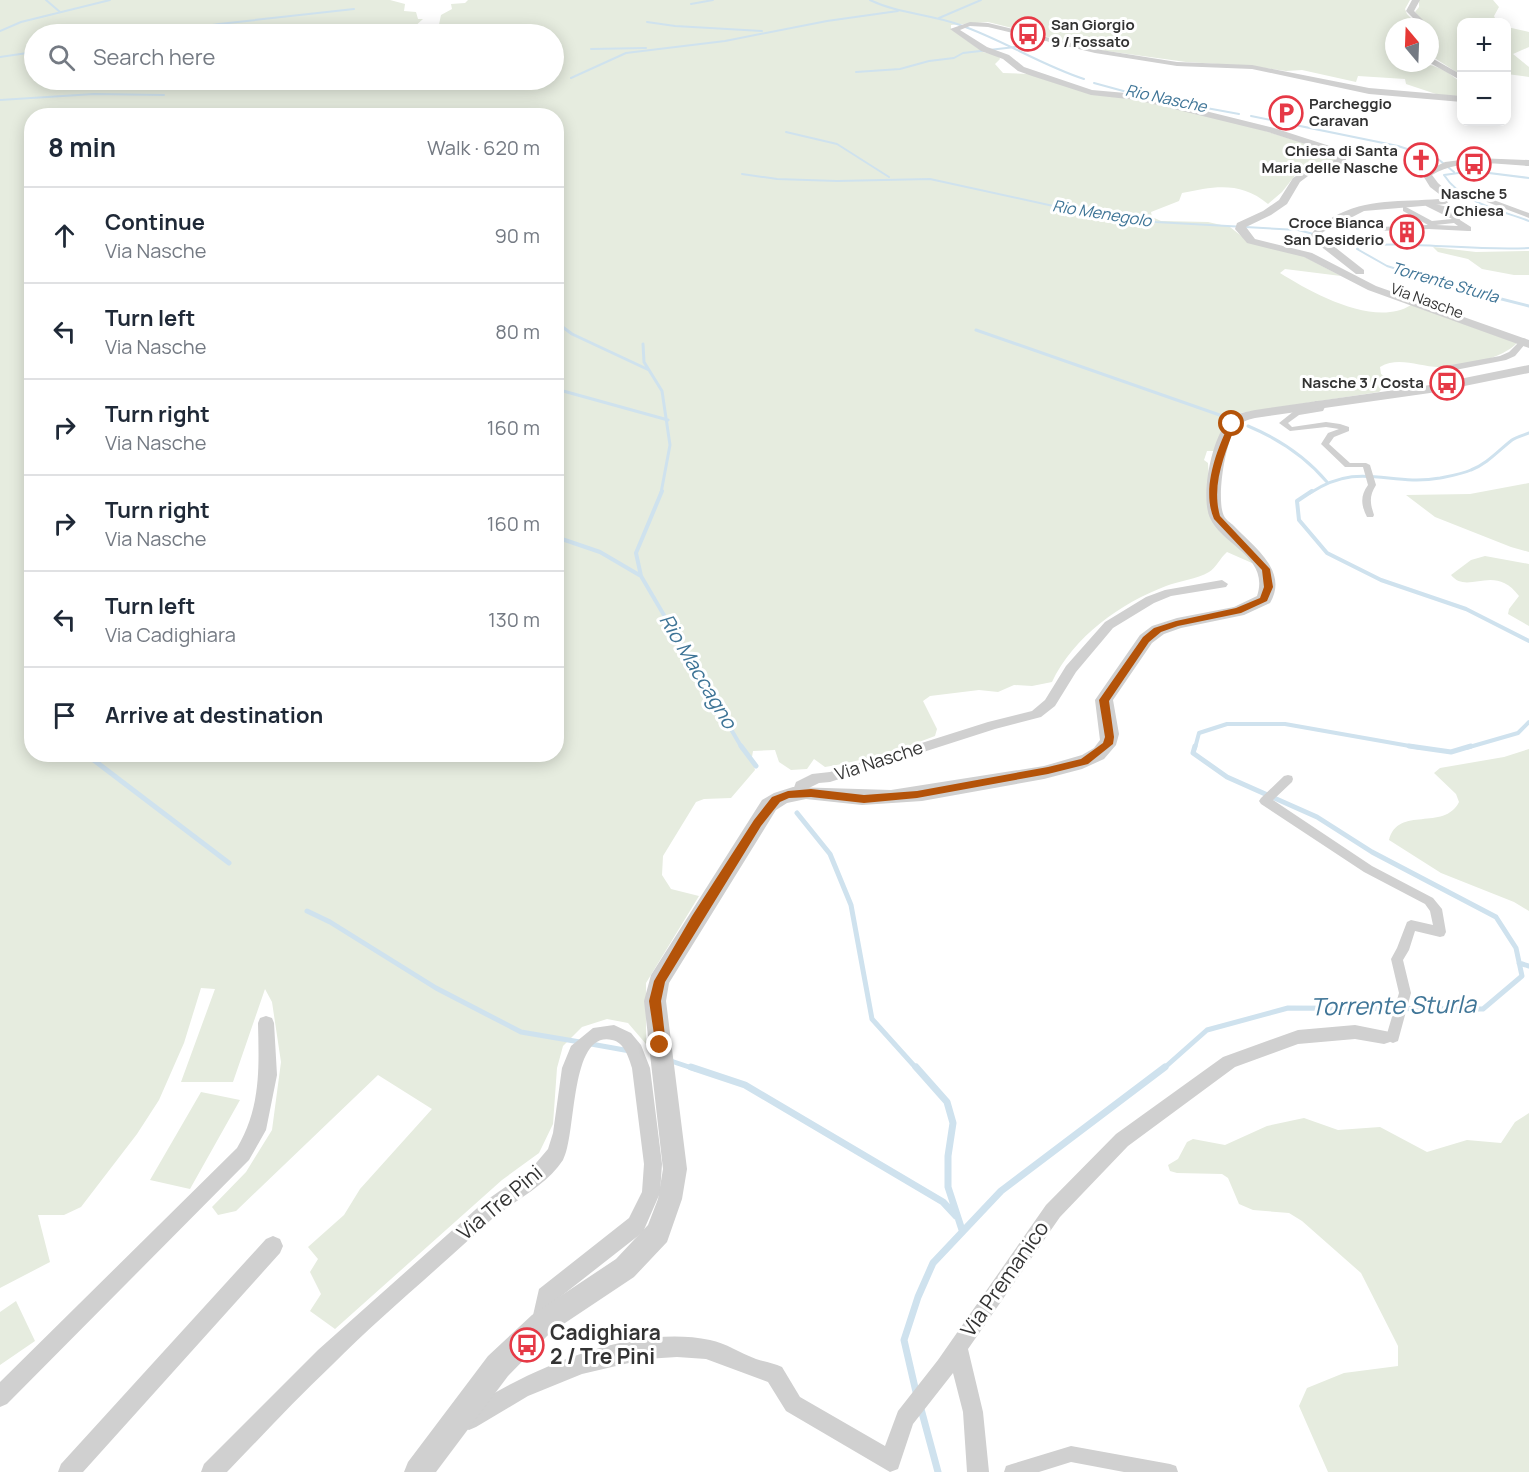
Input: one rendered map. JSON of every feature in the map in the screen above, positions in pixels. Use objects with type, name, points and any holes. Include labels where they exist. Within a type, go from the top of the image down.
[{"type":"street","points":[[1416,0],[1410,11],[1417,18]]},
{"type":"street","points":[[1457,99],[1369,91],[1252,68],[1177,64],[1095,51],[988,25],[974,24],[955,28],[955,31],[987,51],[1006,57],[1021,69],[1091,92],[1137,97],[1260,127],[1311,142],[1342,156],[1342,161],[1305,174],[1296,180],[1283,202],[1267,213],[1243,223],[1239,227],[1244,236],[1256,243],[1308,255],[1372,288],[1527,341]]},
{"type":"street","points":[[1439,65],[1457,76]]},
{"type":"street","points":[[1529,163],[1463,163],[1446,165],[1427,174],[1434,185],[1453,197],[1474,196],[1529,216]]},
{"type":"street","name":"Via Nasche","points":[[1432,205],[1453,197]]},
{"type":"street","name":"Via Nasche","points":[[1481,209],[1464,212],[1432,205],[1371,204],[1354,208],[1318,234],[1354,268],[1378,282],[1527,341]]},
{"type":"street","points":[[1379,229],[1430,227],[1468,229],[1456,221],[1455,216],[1432,205]]},
{"type":"street","points":[[1406,209],[1431,223],[1456,221]]},
{"type":"street","points":[[1440,370],[1503,358],[1512,354],[1527,341]]},
{"type":"street","name":"Via Nasche","points":[[1222,584],[1169,593],[1150,600],[1109,625],[1071,669],[1050,703],[1036,714],[993,725],[830,777],[817,778],[801,786],[799,793],[820,793],[864,799],[917,795],[1048,771],[1095,756],[1108,744],[1110,737],[1104,700],[1146,639],[1158,630],[1176,624],[1238,611],[1257,604],[1264,599],[1267,593],[1266,569],[1216,517],[1214,508],[1215,472],[1232,424],[1251,415],[1417,391],[1529,369]]},
{"type":"street","points":[[1318,404],[1320,409],[1298,413],[1283,423],[1290,429],[1329,425],[1343,427],[1346,431],[1331,435],[1326,439],[1325,444],[1331,452],[1338,454],[1348,465],[1366,465],[1372,485],[1366,492],[1364,502],[1370,515]]},
{"type":"street","points":[[1287,780],[1264,801],[1368,869],[1434,904],[1440,932],[1411,925],[1398,958],[1405,993],[1389,1037]]},
{"type":"street","points":[[418,1472],[498,1366],[541,1324],[625,1269],[658,1233],[670,1199],[675,1169],[655,1001],[659,981],[769,806],[776,799],[799,793]]},
{"type":"street","points":[[0,1397],[243,1154],[257,1130],[268,1075],[266,1023]]},
{"type":"street","name":"Via Tre Pini","points":[[212,1472],[325,1357],[490,1208],[537,1175],[556,1154],[562,1133],[571,1068],[576,1052],[588,1039],[599,1033],[614,1032],[626,1038],[635,1050],[641,1068],[653,1164],[651,1193],[636,1225],[546,1296],[541,1324]]},
{"type":"street","name":"Via Premanico","points":[[441,1441],[492,1403],[564,1370],[638,1348],[709,1349],[751,1367],[775,1374],[793,1404],[890,1461],[905,1418],[945,1367],[1053,1211],[1122,1140],[1229,1062],[1258,1050],[1298,1037],[1355,1032],[1389,1037]]},
{"type":"street","points":[[69,1472],[273,1246]]},
{"type":"street","name":"Via Premanico","points":[[957,1347],[973,1412],[977,1469]]},
{"type":"street","points":[[1012,1472],[1071,1454],[1170,1472]]},
{"type":"shaded area","points":[[0,0],[390,0],[405,4],[404,11],[416,12],[418,19],[423,19],[417,24],[24,24],[24,90],[564,90],[564,24],[439,24],[441,15],[452,9],[451,4],[465,3],[468,0],[1410,0],[1405,9],[1411,18],[1385,18],[1385,72],[1439,72],[1439,68],[1457,80],[1457,96],[1439,95],[1406,84],[1405,79],[1358,76],[1356,82],[1302,70],[1286,71],[1186,62],[1099,50],[988,22],[951,25],[951,29],[983,52],[999,56],[1000,59],[995,64],[1003,73],[1029,74],[1086,92],[1123,96],[1256,128],[1328,151],[1336,156],[1335,160],[1297,173],[1282,192],[1268,204],[1248,192],[1216,187],[1182,193],[1179,201],[1151,212],[1152,217],[1161,221],[1208,222],[1230,227],[1249,242],[1299,254],[1341,276],[1285,269],[1280,273],[1309,290],[1344,305],[1380,313],[1396,311],[1411,305],[1517,343],[1492,358],[1458,366],[1432,367],[1394,362],[1380,367],[1381,374],[1390,380],[1379,392],[1241,413],[1229,419],[1214,451],[1207,451],[1204,460],[1208,463],[1211,517],[1253,561],[1252,563],[1227,552],[1209,572],[1166,586],[1132,602],[1085,636],[1072,650],[1052,682],[1032,686],[1014,685],[998,692],[979,690],[930,696],[923,701],[937,729],[935,736],[853,762],[825,767],[814,759],[807,769],[791,770],[779,762],[775,750],[753,751],[755,770],[731,798],[704,799],[696,802],[663,856],[662,875],[671,889],[699,896],[646,983],[646,1044],[628,1023],[607,1019],[582,1027],[563,1046],[557,1068],[553,1124],[539,1153],[502,1180],[335,1329],[310,1311],[321,1294],[310,1272],[318,1259],[308,1247],[344,1215],[360,1189],[432,1109],[378,1075],[236,1211],[218,1215],[212,1207],[246,1172],[272,1130],[281,1062],[272,1002],[265,989],[233,1082],[181,1082],[215,989],[201,988],[184,1043],[159,1100],[137,1134],[81,1207],[64,1215],[38,1215],[50,1262],[0,1288]]},
{"type":"shaded area","points":[[1419,0],[1493,0],[1499,7],[1495,18],[1457,18],[1457,72],[1439,61],[1439,18],[1420,18],[1415,12],[1419,7]]},
{"type":"shaded area","points":[[1511,28],[1529,32],[1529,47],[1513,54],[1529,67],[1529,77],[1511,75]]},
{"type":"shaded area","points":[[1433,247],[1476,252],[1529,251],[1529,275],[1514,275],[1482,269],[1468,259],[1438,252]]},
{"type":"shaded area","points":[[1529,483],[1529,552],[1435,517],[1406,495],[1470,494]]},
{"type":"shaded area","points":[[1485,556],[1529,564],[1529,626],[1508,614],[1519,596],[1510,586],[1491,580],[1458,581],[1451,575],[1471,560]]},
{"type":"shaded area","points":[[1529,749],[1529,911],[1514,902],[1441,873],[1389,840],[1394,830],[1402,824],[1443,816],[1452,811],[1459,802],[1456,794],[1434,773],[1440,768],[1504,757]]},
{"type":"shaded area","points":[[201,1092],[240,1100],[190,1189],[150,1180]]},
{"type":"shaded area","points":[[1529,1113],[1529,1472],[1328,1472],[1299,1406],[1307,1388],[1344,1373],[1398,1366],[1398,1346],[1361,1273],[1302,1221],[1289,1213],[1253,1210],[1239,1204],[1228,1178],[1222,1174],[1177,1173],[1170,1171],[1168,1165],[1178,1159],[1187,1142],[1193,1139],[1225,1145],[1267,1126],[1304,1118],[1338,1130],[1380,1127],[1427,1152],[1467,1140],[1501,1143],[1515,1122]]},
{"type":"shaded area","points":[[16,1301],[35,1341],[0,1365],[0,1312]]},
{"type":"waterway","points":[[46,0],[60,12]]},
{"type":"waterway","points":[[0,31],[21,22],[110,0]]},
{"type":"waterway","points":[[691,4],[713,0]]},
{"type":"waterway","name":"Rio Nasche","points":[[870,0],[881,5],[960,25],[1011,47]]},
{"type":"waterway","points":[[939,18],[981,0]]},
{"type":"waterway","points":[[219,24],[354,9]]},
{"type":"waterway","points":[[571,78],[626,53],[725,41],[827,21],[898,11]]},
{"type":"waterway","points":[[647,22],[675,26],[762,31]]},
{"type":"waterway","points":[[856,72],[900,69],[929,61],[954,58],[963,53],[1011,47]]},
{"type":"waterway","name":"Rio Nasche","points":[[1011,47],[1084,79]]},
{"type":"waterway","points":[[591,49],[646,48]]},
{"type":"waterway","points":[[0,57],[24,53]]},
{"type":"waterway","name":"Rio Nasche","points":[[1094,83],[1138,95]]},
{"type":"waterway","points":[[0,100],[94,94],[164,95]]},
{"type":"waterway","name":"Rio Nasche","points":[[1152,98],[1239,114]]},
{"type":"waterway","name":"Rio Nasche","points":[[1251,116],[1398,146],[1438,159],[1454,172]]},
{"type":"waterway","points":[[786,132],[837,144],[889,177]]},
{"type":"waterway","name":"Torrente Sturla","points":[[1529,178],[1473,171],[1444,175],[1452,185],[1471,199],[1529,221]]},
{"type":"waterway","name":"Rio Menegolo","points":[[742,174],[777,179],[837,181],[930,179],[1067,209],[1156,222],[1298,230],[1360,246]]},
{"type":"waterway","name":"Torrente Sturla","points":[[1360,246],[1357,249],[1387,266],[1464,290]]},
{"type":"waterway","name":"Torrente Sturla","points":[[1360,246],[1529,248]]},
{"type":"waterway","name":"Torrente Sturla","points":[[1458,288],[1529,306]]},
{"type":"waterway","points":[[564,328],[572,334],[649,370]]},
{"type":"waterway","points":[[976,330],[1234,420]]},
{"type":"waterway","points":[[643,344],[644,362],[649,370]]},
{"type":"waterway","points":[[649,370],[662,391],[666,420]]},
{"type":"waterway","points":[[564,391],[666,420]]},
{"type":"waterway","points":[[661,493],[670,445],[666,420]]},
{"type":"waterway","points":[[1248,426],[1291,449],[1327,482]]},
{"type":"waterway","name":"Torrente Sturla","points":[[1310,493],[1328,483],[1360,476],[1422,480],[1460,474],[1482,464],[1512,440],[1529,433]]},
{"type":"waterway","points":[[641,576],[636,553],[662,491]]},
{"type":"waterway","name":"Torrente Sturla","points":[[1312,491],[1297,501],[1299,520],[1327,553],[1381,580],[1466,609],[1529,641]]},
{"type":"waterway","points":[[564,540],[600,552],[641,576]]},
{"type":"waterway","name":"Rio Maccagno","points":[[641,576],[742,748]]},
{"type":"waterway","name":"Torrente Sturla","points":[[1466,748],[1518,733],[1529,722]]},
{"type":"waterway","name":"Torrente Sturla","points":[[1195,748],[1199,733],[1227,724],[1285,724],[1412,746]]},
{"type":"waterway","name":"Rio Maccagno","points":[[741,746],[756,766]]},
{"type":"waterway","name":"Torrente Sturla","points":[[1195,746],[1193,753],[1227,777],[1317,817],[1372,852],[1496,917],[1516,948],[1519,963]]},
{"type":"waterway","name":"Torrente Sturla","points":[[1412,746],[1451,752],[1471,746]]},
{"type":"waterway","name":"Torrente Sturla","points":[[1412,746],[1421,748]]},
{"type":"waterway","points":[[96,762],[229,863]]},
{"type":"waterway","name":"Rio Maccagno","points":[[797,813],[830,854],[851,905],[872,1019],[917,1069]]},
{"type":"waterway","points":[[307,911],[330,922],[436,988],[521,1032],[580,1042]]},
{"type":"waterway","name":"Torrente Sturla","points":[[1163,1069],[1207,1030],[1288,1008],[1483,1009],[1522,976],[1519,963]]},
{"type":"waterway","points":[[1519,963],[1529,966]]},
{"type":"waterway","points":[[591,1044],[630,1051]]},
{"type":"waterway","points":[[668,1060],[695,1069]]},
{"type":"waterway","points":[[691,1067],[745,1085],[943,1202],[956,1216]]},
{"type":"waterway","name":"Rio Maccagno","points":[[916,1067],[947,1102],[953,1123],[948,1156],[948,1187],[962,1230]]},
{"type":"waterway","name":"Torrente Sturla","points":[[916,1392],[904,1340],[918,1297],[933,1263],[1001,1191],[1165,1067]]},
{"type":"waterway","name":"Torrente Sturla","points":[[921,1409],[938,1472]]},
{"type":"place","name":"San Giorgio 9 / Fossato","points":[[1028,34]]},
{"type":"place","name":"Parcheggio Caravan","points":[[1286,113]]},
{"type":"place","name":"Chiesa di Santa Maria delle Nasche","points":[[1421,160]]},
{"type":"place","name":"Nasche 5 / Chiesa","points":[[1474,164]]},
{"type":"place","name":"Croce Bianca San Desiderio","points":[[1407,232]]},
{"type":"place","name":"Nasche 3 / Costa","points":[[1447,383]]},
{"type":"place","name":"Cadighiara 2 / Tre Pini","points":[[527,1345]]},
{"type":"route","points":[[660,1045],[655,1001],[659,981],[757,823],[776,799],[799,793],[820,793],[864,799],[917,795],[1048,771],[1084,761],[1095,756],[1108,744],[1110,737],[1103,707],[1104,700],[1146,639],[1158,630],[1238,611],[1264,599],[1268,587],[1266,569],[1216,517],[1214,508],[1217,462],[1232,424]]}]
